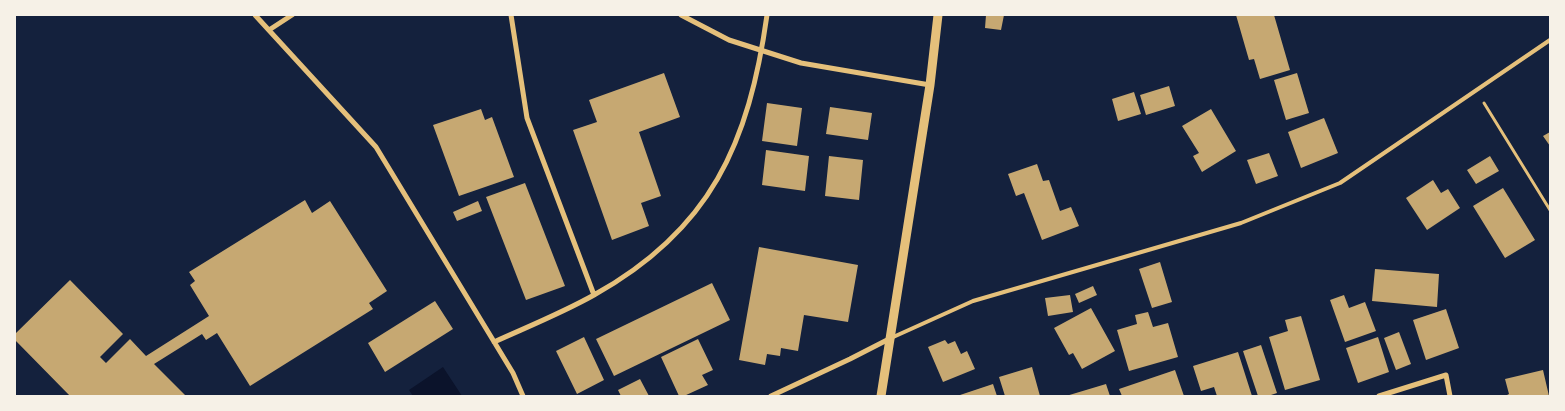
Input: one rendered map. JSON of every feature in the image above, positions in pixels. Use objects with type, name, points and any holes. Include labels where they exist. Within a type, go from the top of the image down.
[{"type":"street","points":[[255,15],[376,147],[513,373],[523,396]]},
{"type":"street","points":[[269,30],[292,15]]},
{"type":"street","points":[[511,15],[527,118],[594,295]]},
{"type":"street","points":[[680,15],[729,40],[801,63],[930,85]]},
{"type":"street","points":[[494,342],[594,295],[646,261],[679,232],[701,206],[720,176],[740,135],[762,51],[767,15]]},
{"type":"street","points":[[881,396],[930,85],[938,15]]},
{"type":"street","points":[[772,396],[850,360],[891,338]]},
{"type":"street","points":[[1379,396],[1446,375],[1450,396]]},
{"type":"lane","points":[[891,338],[973,301],[1241,223],[1340,183],[1550,40]]},
{"type":"path","points":[[1476,90],[1550,210]]},
{"type":"water","points":[[443,367],[462,396],[413,396],[409,390]]},
{"type":"building","points":[[986,15],[1004,15],[1001,30],[985,28]]},
{"type":"building","points":[[1236,15],[1274,15],[1290,70],[1260,79],[1254,59],[1249,60]]},
{"type":"building","points":[[664,73],[680,117],[639,132],[661,196],[641,203],[649,226],[612,240],[573,130],[597,122],[589,100]]},
{"type":"building","points":[[1297,73],[1309,113],[1286,120],[1274,80]]},
{"type":"building","points":[[1169,86],[1175,106],[1146,115],[1140,95]]},
{"type":"building","points":[[1134,92],[1141,114],[1118,121],[1112,99]]},
{"type":"building","points":[[767,103],[802,108],[797,146],[762,141]]},
{"type":"building","points":[[830,107],[872,113],[868,140],[826,134]]},
{"type":"building","points":[[481,109],[485,120],[492,117],[514,177],[459,196],[433,125]]},
{"type":"building","points":[[1211,109],[1236,151],[1202,172],[1193,156],[1199,153],[1182,126]]},
{"type":"building","points":[[1324,118],[1338,153],[1301,168],[1288,132]]},
{"type":"building","points":[[1550,132],[1550,146],[1543,136]]},
{"type":"building","points":[[766,150],[809,156],[805,191],[762,185]]},
{"type":"building","points":[[1269,153],[1278,176],[1256,184],[1247,160]]},
{"type":"building","points":[[829,156],[863,160],[859,200],[825,196]]},
{"type":"building","points":[[1490,156],[1499,171],[1476,184],[1467,170]]},
{"type":"building","points":[[1037,164],[1043,181],[1049,180],[1060,211],[1071,207],[1079,226],[1042,240],[1024,193],[1016,196],[1008,174]]},
{"type":"building","points":[[1433,180],[1441,193],[1448,189],[1460,208],[1427,230],[1406,198]]},
{"type":"building","points":[[525,183],[565,286],[526,300],[486,197]]},
{"type":"building","points":[[1503,188],[1535,240],[1505,258],[1473,206]]},
{"type":"building","points":[[305,200],[312,213],[330,201],[387,291],[369,303],[373,309],[250,386],[217,333],[206,340],[202,334],[154,364],[186,396],[70,396],[15,340],[15,334],[70,280],[123,334],[100,357],[106,363],[130,339],[146,356],[209,316],[190,285],[195,281],[189,272]]},
{"type":"building","points":[[478,201],[482,211],[457,221],[453,212]]},
{"type":"building","points":[[759,247],[858,265],[848,322],[804,315],[798,351],[781,348],[780,356],[767,354],[765,365],[739,360]]},
{"type":"building","points":[[1160,262],[1172,302],[1152,308],[1139,269]]},
{"type":"building","points":[[1375,269],[1439,274],[1437,307],[1372,301]]},
{"type":"building","points":[[712,283],[730,320],[614,376],[596,339]]},
{"type":"building","points":[[1093,286],[1097,295],[1079,303],[1075,294]]},
{"type":"building","points":[[1070,295],[1073,312],[1048,316],[1045,298]]},
{"type":"building","points":[[1344,295],[1349,308],[1365,302],[1376,331],[1345,342],[1330,300]]},
{"type":"building","points":[[435,301],[453,329],[385,372],[368,343]]},
{"type":"building","points":[[1091,308],[1115,351],[1082,369],[1073,353],[1069,355],[1054,328]]},
{"type":"building","points":[[1446,309],[1459,348],[1426,360],[1413,320]]},
{"type":"building","points":[[1148,312],[1153,327],[1168,323],[1178,357],[1129,371],[1117,330],[1137,324],[1135,315]]},
{"type":"building","points":[[1301,316],[1320,380],[1285,390],[1269,337],[1288,331],[1285,320]]},
{"type":"building","points":[[1399,332],[1411,364],[1396,370],[1384,338]]},
{"type":"building","points":[[584,337],[604,380],[577,394],[556,351]]},
{"type":"building","points":[[1378,337],[1389,372],[1358,383],[1346,348]]},
{"type":"building","points":[[698,339],[713,370],[702,375],[708,385],[684,396],[679,396],[661,357]]},
{"type":"building","points":[[945,340],[948,344],[955,341],[961,354],[967,351],[975,369],[943,382],[928,347]]},
{"type":"building","points":[[1261,345],[1277,393],[1268,396],[1258,396],[1243,351]]},
{"type":"building","points":[[1238,352],[1252,396],[1217,396],[1214,387],[1201,391],[1193,366]]},
{"type":"building","points":[[1032,367],[1040,396],[1005,396],[999,377]]},
{"type":"building","points":[[1175,370],[1184,396],[1122,396],[1119,389]]},
{"type":"building","points":[[1543,370],[1549,396],[1505,396],[1509,394],[1505,379]]},
{"type":"building","points":[[640,379],[649,396],[621,396],[618,390]]},
{"type":"building","points":[[993,384],[997,396],[957,396]]},
{"type":"building","points":[[1106,384],[1110,396],[1066,396]]}]
